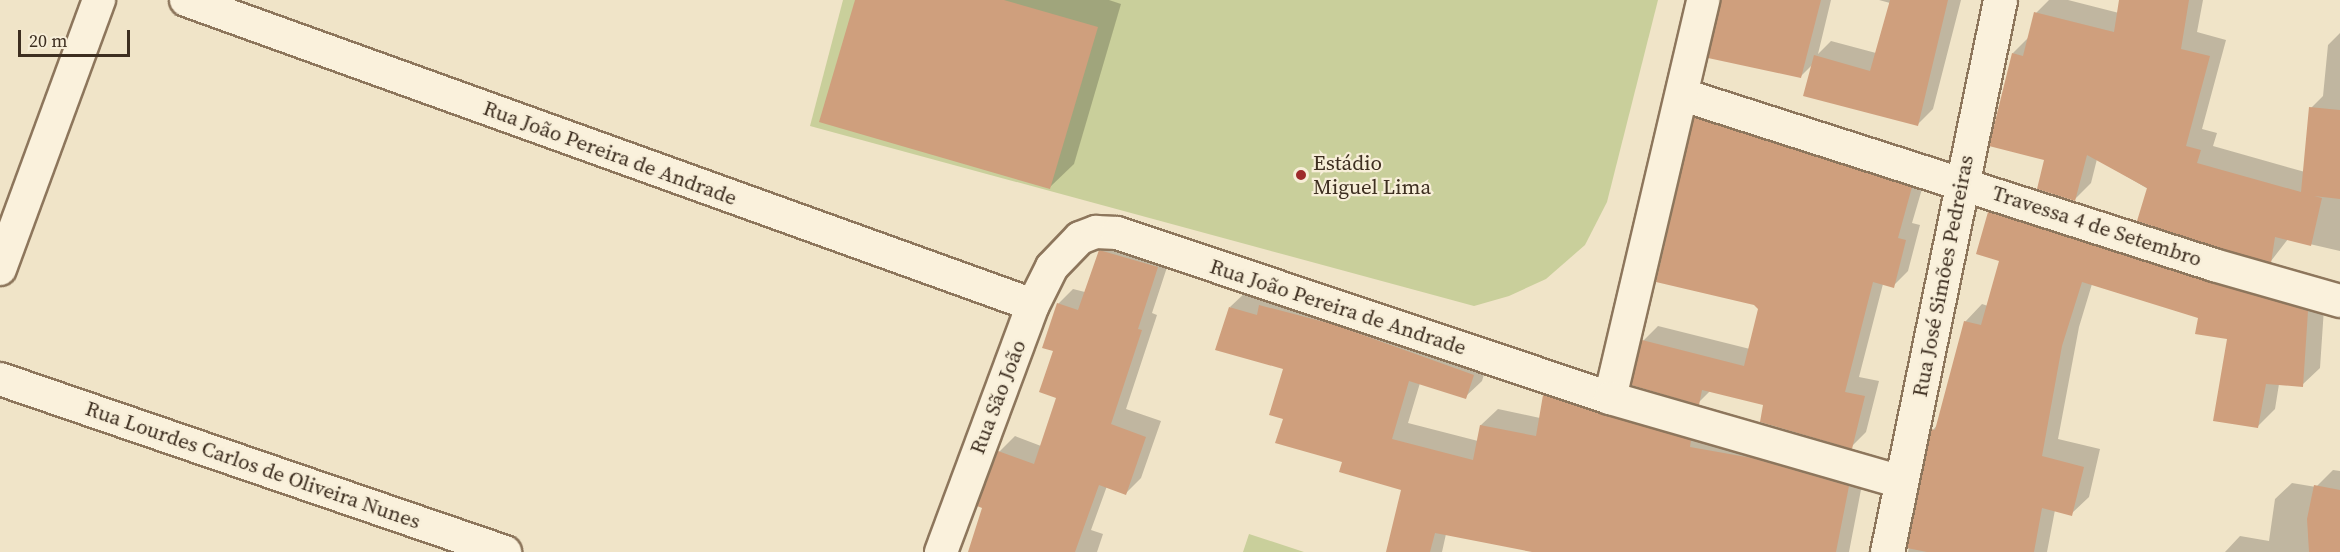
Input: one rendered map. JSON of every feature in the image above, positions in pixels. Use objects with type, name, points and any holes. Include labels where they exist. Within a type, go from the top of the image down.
[{"type":"main road","name":"Rua José Simões Pedreiras","points":[[1887,552],[1961,181],[2000,0]]},
{"type":"street","points":[[0,269],[99,0]]},
{"type":"street","name":"Rua João Pereira de Andrade","points":[[186,0],[1033,305]]},
{"type":"street","points":[[1610,398],[1683,95],[1703,0]]},
{"type":"street","name":"Travessa 4 de Setembro","points":[[1683,95],[1961,181],[2214,265],[2340,302]]},
{"type":"street","name":"Rua João Pereira de Andrade","points":[[1068,248],[1096,232],[1117,233],[1610,398],[1901,482]]},
{"type":"street","name":"Rua São João","points":[[941,552],[1033,305],[1052,267],[1068,248]]},
{"type":"street","name":"Rua Lourdes Carlos de Oliveira Nunes","points":[[0,379],[505,552]]},
{"type":"green space","name":"Estádio Miguel Lima","points":[[843,0],[1658,0],[1607,202],[1585,245],[1546,279],[1509,296],[1474,306],[810,126]]},
{"type":"green space","points":[[1249,534],[1304,552],[1243,552]]},
{"type":"building","points":[[855,0],[1004,0],[1098,27],[1050,189],[819,122]]},
{"type":"building","points":[[1720,0],[1821,0],[1801,78],[1708,58]]},
{"type":"building","points":[[1890,0],[1948,0],[1918,126],[1803,96],[1814,55],[1870,71]]},
{"type":"building","points":[[2119,0],[2189,0],[2181,49],[2210,56],[2186,146],[2201,150],[2197,163],[2301,192],[2309,107],[2340,110],[2340,199],[2314,196],[2322,198],[2311,246],[2275,237],[2271,263],[2219,248],[2137,221],[2147,188],[2087,155],[2075,201],[2037,189],[2044,160],[1989,146],[2012,53],[2023,56],[2034,12],[2114,32]]},
{"type":"building","points":[[1694,117],[1912,187],[1898,238],[1906,240],[1894,288],[1873,282],[1845,392],[1865,396],[1852,449],[1760,422],[1763,405],[1702,390],[1699,405],[1631,385],[1642,340],[1744,366],[1758,309],[1754,305],[1656,282]]},
{"type":"building","points":[[1988,212],[2308,311],[2303,387],[2266,384],[2258,428],[2213,421],[2227,339],[2195,334],[2198,318],[2082,282],[2062,346],[2042,456],[2084,467],[2072,516],[2042,508],[2034,552],[1927,552],[1907,548],[1931,429],[1935,430],[1964,321],[1981,325],[1999,261],[1976,254]]},
{"type":"building","points":[[1099,250],[1158,267],[1138,329],[1142,330],[1111,424],[1146,437],[1126,495],[1099,485],[1075,552],[968,552],[982,508],[977,506],[998,451],[1034,464],[1056,398],[1039,392],[1053,351],[1042,348],[1057,303],[1078,310]]},
{"type":"building","points":[[1259,305],[1332,324],[1474,375],[1466,399],[1409,381],[1392,439],[1473,460],[1480,425],[1536,436],[1543,395],[1691,440],[1690,447],[1752,458],[1849,486],[1836,552],[1532,552],[1435,533],[1430,552],[1386,552],[1401,490],[1339,472],[1342,462],[1275,443],[1283,419],[1269,415],[1283,369],[1215,350],[1229,307],[1257,315]]},
{"type":"building","points":[[2314,485],[2340,490],[2340,552],[2309,552],[2307,519]]},
{"type":"place","name":"Estádio Miguel Lima","points":[[1301,175]]}]
